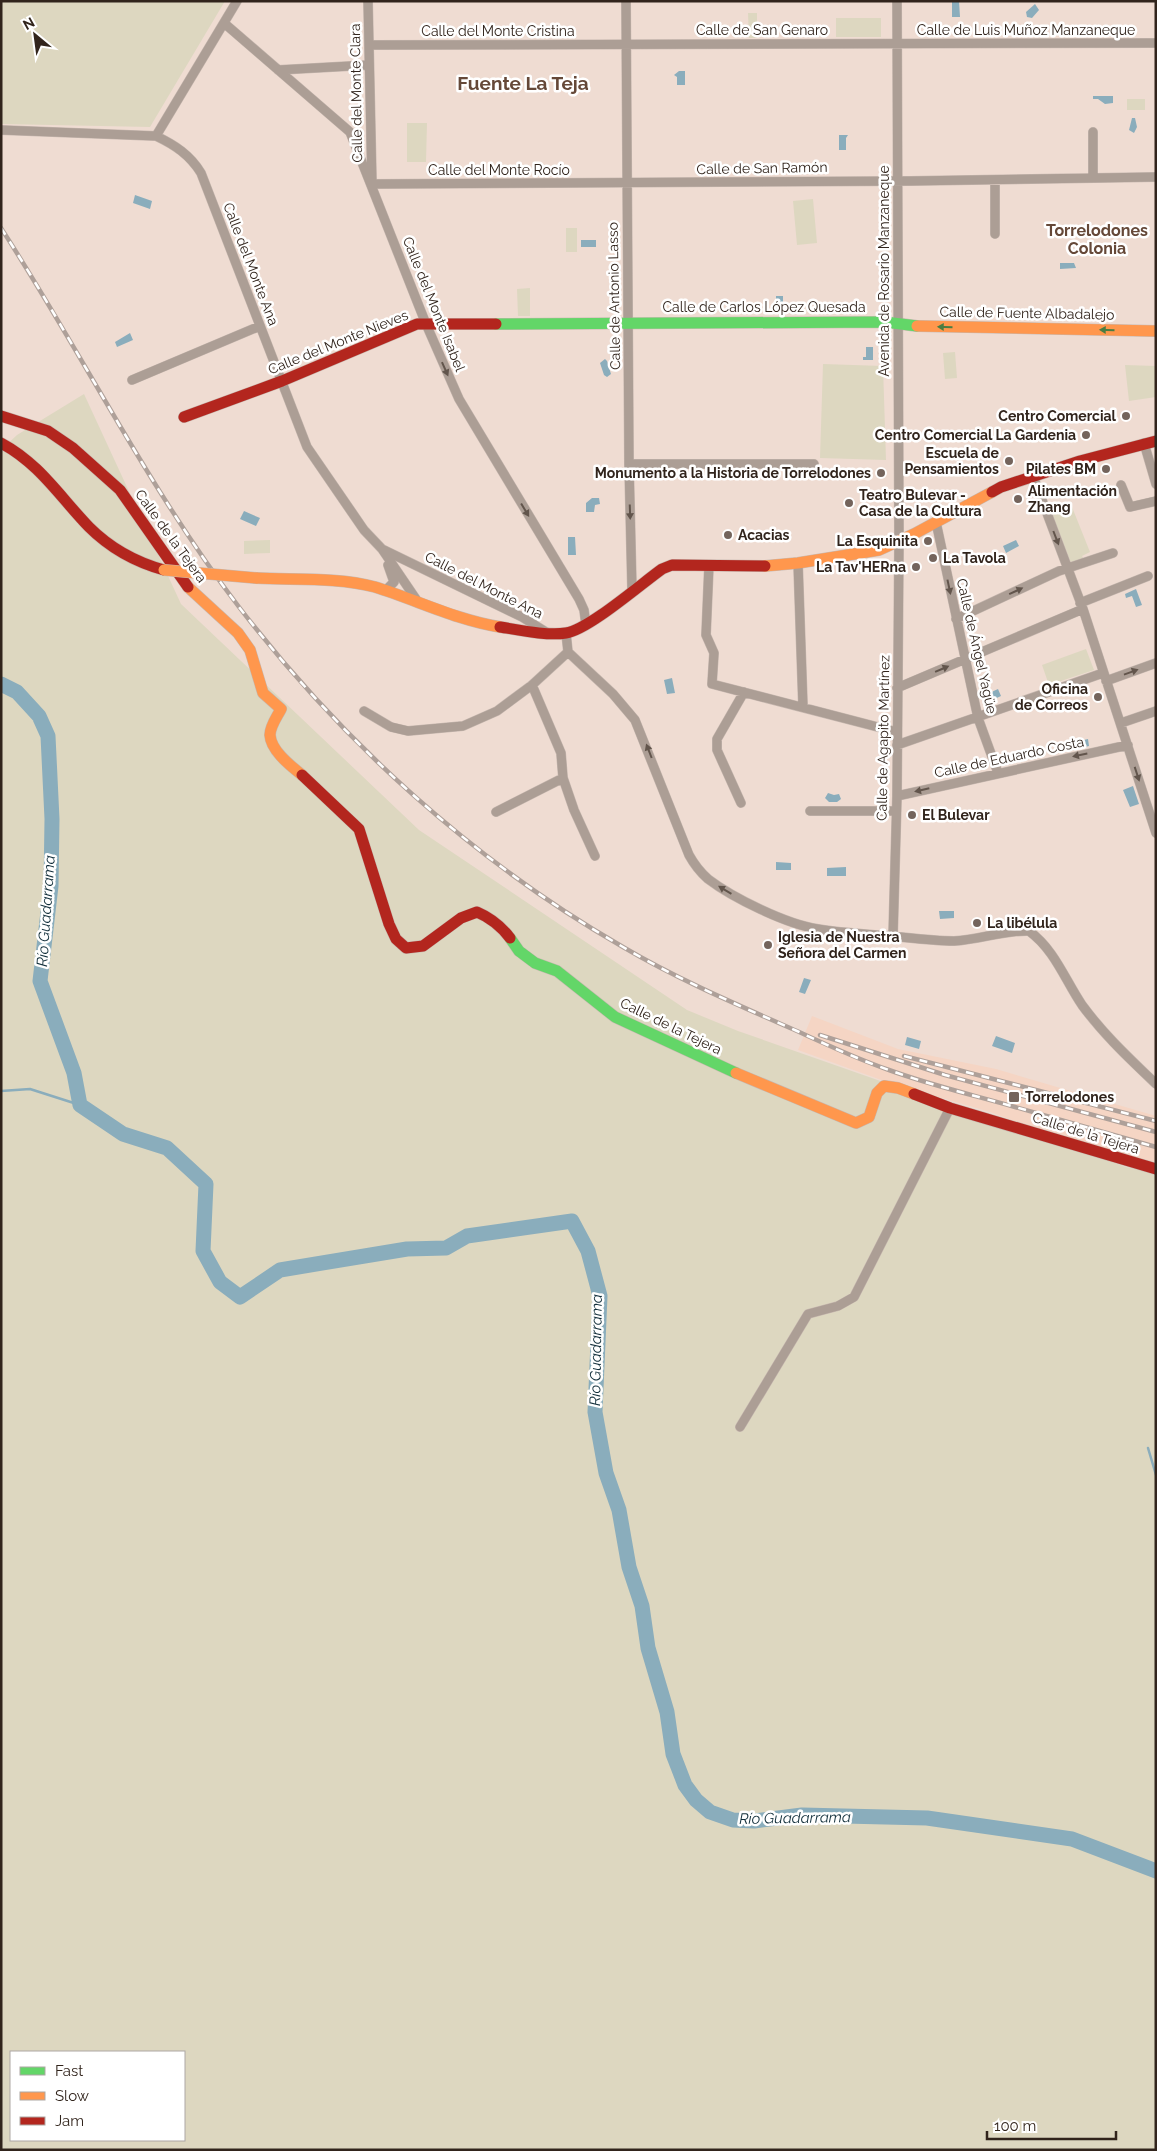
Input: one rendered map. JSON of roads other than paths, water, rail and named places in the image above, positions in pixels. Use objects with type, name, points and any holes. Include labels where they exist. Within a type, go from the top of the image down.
[{"type":"street","points":[[156,136],[237,1]]},
{"type":"street","name":"Calle del Monte Clara","points":[[368,1],[372,184]]},
{"type":"street","name":"Calle de Antonio Lasso","points":[[626,1],[629,464],[632,590]]},
{"type":"street","name":"Avenida de Rosario Manzaneque","points":[[897,1],[900,541]]},
{"type":"street","name":"Calle del Monte Isabel","points":[[224,23],[350,132],[426,324],[459,399],[579,600],[584,610],[586,625]]},
{"type":"street","name":"Calle de Luis Muñoz Manzaneque","points":[[897,44],[1156,43]]},
{"type":"street","name":"Calle del Monte Cristina","points":[[369,45],[626,44]]},
{"type":"street","name":"Calle de San Genaro","points":[[626,44],[897,44]]},
{"type":"street","points":[[278,70],[369,65]]},
{"type":"street","name":"Calle del Monte Ana","points":[[1,130],[156,136],[171,143],[195,163],[201,174],[307,447],[364,530],[382,548],[418,602]]},
{"type":"street","points":[[1093,132],[1093,178]]},
{"type":"street","name":"Calle de San Ramón","points":[[627,184],[1156,177]]},
{"type":"street","points":[[995,180],[995,234]]},
{"type":"street","name":"Calle del Monte Rocío","points":[[372,184],[627,184]]},
{"type":"street","name":"Calle de Carlos López Quesada","points":[[629,324],[899,323]]},
{"type":"street","name":"Calle de Fuente Albadalejo","points":[[899,323],[912,326],[1156,331]]},
{"type":"street","name":"Calle del Monte Nieves","points":[[184,418],[282,381],[417,324],[629,324]]},
{"type":"street","points":[[132,380],[260,326]]},
{"type":"street","name":"Calle de la Tejera","points":[[1,416],[48,431],[73,448],[120,490],[133,506],[187,586],[238,633],[250,650],[263,693],[281,709],[271,729],[270,737],[282,759],[313,784],[359,829],[389,924],[396,939],[406,948],[423,946],[461,918],[476,912],[488,916],[502,928],[519,951],[535,963],[557,971],[615,1017],[720,1066],[856,1124],[869,1117],[877,1093],[884,1086],[898,1088],[950,1108],[1156,1169]]},
{"type":"street","points":[[1,443],[22,454],[37,466],[94,532],[132,559],[164,570],[256,578],[342,582],[386,590],[466,620],[492,626],[547,633],[566,632],[586,625],[662,569],[672,565],[755,567],[798,563],[879,550],[900,541],[985,495],[1033,476],[1156,441]]},
{"type":"street","points":[[1144,443],[1156,484]]},
{"type":"street","points":[[629,464],[814,464]]},
{"type":"street","points":[[1033,476],[1082,606],[1155,830]]},
{"type":"street","points":[[1121,485],[1130,507],[1156,501]]},
{"type":"street","name":"Calle de Ángel Yagüe","points":[[936,522],[964,660],[978,718],[998,773]]},
{"type":"street","name":"Calle de Agapito Martínez","points":[[893,936],[897,796],[900,541]]},
{"type":"street","name":"Calle del Monte Ana","points":[[382,548],[394,582],[386,590]]},
{"type":"street","name":"Calle del Monte Ana","points":[[382,548],[522,617],[547,633]]},
{"type":"street","points":[[956,619],[1068,569],[1113,553]]},
{"type":"street","points":[[798,563],[803,706]]},
{"type":"street","points":[[709,565],[706,635],[714,653],[712,684],[803,706],[897,732]]},
{"type":"street","points":[[897,688],[964,660],[1148,576]]},
{"type":"street","points":[[566,632],[568,652],[613,694],[635,720],[689,856],[696,868],[707,878],[728,892],[768,912],[816,929],[954,941],[1013,930],[1029,931],[1048,948],[1081,1003],[1101,1030],[1156,1084]]},
{"type":"street","points":[[364,711],[391,727],[408,730],[463,726],[497,711],[532,685],[568,652]]},
{"type":"street","points":[[897,745],[1104,677],[1156,663]]},
{"type":"street","points":[[532,685],[561,753],[563,778],[574,810],[595,856]]},
{"type":"street","points":[[741,803],[716,750],[717,740],[744,692]]},
{"type":"street","points":[[1121,723],[1156,711]]},
{"type":"street","name":"Calle de Eduardo Costa","points":[[897,796],[1128,744]]},
{"type":"street","points":[[496,812],[563,778]]},
{"type":"street","points":[[810,811],[896,812]]},
{"type":"street","points":[[740,1428],[808,1314],[838,1306],[854,1297],[950,1108]]},
{"type":"water","points":[[952,1],[959,1],[960,17],[952,17]]},
{"type":"water","points":[[1035,4],[1039,10],[1032,18],[1027,17],[1026,12]]},
{"type":"water","points":[[679,71],[685,71],[685,85],[677,85],[677,77],[674,75]]},
{"type":"water","points":[[1093,96],[1113,96],[1113,103],[1105,104],[1098,99],[1093,99]]},
{"type":"water","points":[[1132,118],[1135,118],[1137,127],[1134,133],[1129,130]]},
{"type":"water","points":[[839,135],[848,135],[846,138],[846,150],[839,150]]},
{"type":"water","points":[[135,195],[152,201],[150,209],[133,203]]},
{"type":"water","points":[[581,240],[596,240],[596,247],[581,247]]},
{"type":"water","points":[[1060,263],[1074,263],[1076,268],[1060,269]]},
{"type":"water","points":[[776,296],[783,296],[783,310],[776,310]]},
{"type":"water","points":[[130,333],[133,340],[117,347],[115,342]]},
{"type":"water","points":[[866,347],[873,347],[873,360],[863,360],[863,357],[866,357]]},
{"type":"water","points":[[605,359],[611,374],[607,377],[604,375],[600,363]]},
{"type":"water","points":[[592,498],[599,498],[600,504],[595,505],[594,512],[586,512],[586,503]]},
{"type":"water","points":[[244,511],[260,518],[256,526],[240,519]]},
{"type":"water","points":[[568,537],[575,537],[576,555],[568,555]]},
{"type":"water","points":[[1016,540],[1019,546],[1006,553],[1003,546]]},
{"type":"water","points":[[1136,589],[1142,605],[1136,607],[1132,596],[1126,598],[1125,594]]},
{"type":"water","points":[[672,678],[675,693],[667,694],[664,680]]},
{"type":"water","points":[[998,689],[1001,696],[988,702],[985,695]]},
{"type":"water","points":[[1088,739],[1089,746],[1073,750],[1071,743]]},
{"type":"water","points":[[1133,786],[1139,804],[1130,807],[1123,790]]},
{"type":"water","points":[[828,793],[839,794],[841,799],[837,802],[829,802],[825,798]]},
{"type":"water","points":[[776,862],[791,863],[791,870],[776,870]]},
{"type":"water","points":[[846,867],[846,876],[827,876],[827,868]]},
{"type":"water","points":[[939,911],[954,911],[954,918],[940,919]]},
{"type":"water","points":[[804,978],[811,980],[805,994],[799,992]]},
{"type":"water","points":[[996,1036],[1015,1043],[1012,1053],[992,1046]]},
{"type":"water","points":[[907,1037],[921,1041],[919,1049],[905,1045]]},
{"type":"waterway","name":"Río Guadarrama","points":[[1,684],[17,692],[39,716],[48,736],[52,819],[51,886],[40,981],[74,1073],[80,1105],[123,1134],[167,1148],[206,1184],[203,1251],[220,1282],[240,1297],[280,1270],[407,1249],[446,1248],[467,1236],[572,1221],[588,1251],[600,1296],[595,1412],[606,1473],[619,1510],[629,1567],[642,1606],[648,1648],[667,1712],[673,1754],[685,1785],[696,1800],[710,1812],[733,1820],[754,1821],[802,1815],[927,1818],[1072,1839],[1156,1871]]},
{"type":"waterway","points":[[1,1091],[30,1089],[80,1105]]},
{"type":"waterway","points":[[1148,1448],[1156,1475]]},
{"type":"railway","points":[[1,228],[31,275],[145,468],[206,562],[239,607],[322,706],[414,796],[464,838],[515,877],[568,913],[644,959],[731,1002],[831,1047],[877,1066],[920,1080],[1156,1147]]},
{"type":"railway","points":[[820,1035],[945,1075],[1156,1132]]},
{"type":"railway","points":[[904,1056],[1156,1121]]},
{"type":"place","name":"Centro Comercial","points":[[1126,416]]},
{"type":"place","name":"Centro Comercial La Gardenia","points":[[1086,435]]},
{"type":"place","name":"Escuela de Pensamientos","points":[[1009,461]]},
{"type":"place","name":"Pilates BM","points":[[1106,469]]},
{"type":"place","name":"Monumento a la Historia de Torrelodones","points":[[881,473]]},
{"type":"place","name":"Alimentación Zhang","points":[[1018,499]]},
{"type":"place","name":"Teatro Bulevar - Casa de la Cultura","points":[[849,503]]},
{"type":"place","name":"Acacias","points":[[728,535]]},
{"type":"place","name":"La Esquinita","points":[[928,541]]},
{"type":"place","name":"La Tavola","points":[[933,558]]},
{"type":"place","name":"La Tav'HERna","points":[[916,567]]},
{"type":"place","name":"Oficina de Correos","points":[[1098,697]]},
{"type":"place","name":"El Bulevar","points":[[912,815]]},
{"type":"place","name":"La libélula","points":[[977,923]]},
{"type":"place","name":"Iglesia de Nuestra Señora del Carmen","points":[[768,945]]},
{"type":"place","name":"Torrelodones","points":[[1014,1097]]},
{"type":"district","name":"Fuente La Teja","points":[[523,83]]},
{"type":"district","name":"Torrelodones Colonia","points":[[1097,239]]}]
